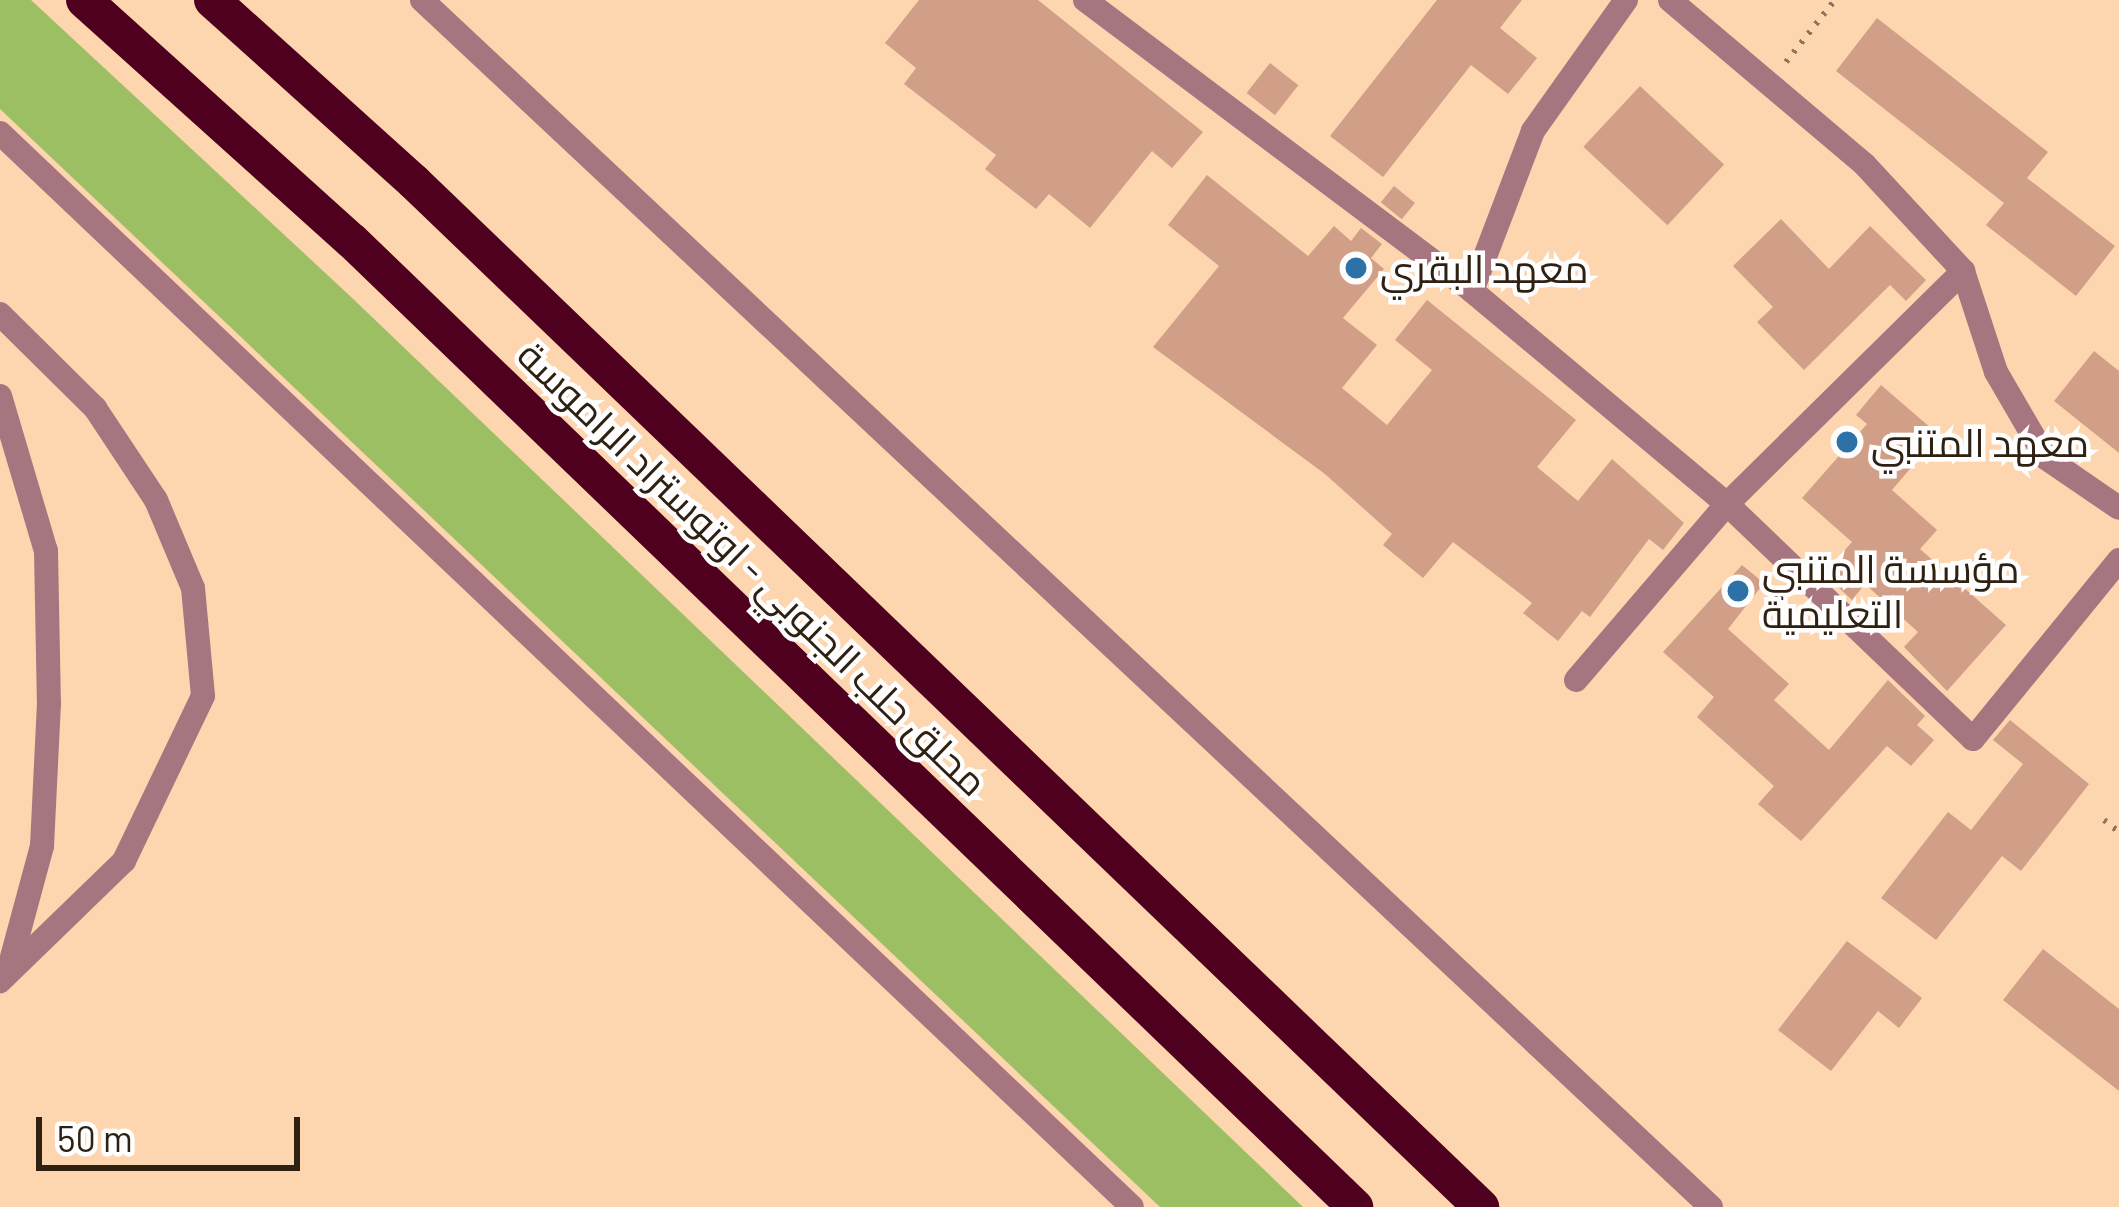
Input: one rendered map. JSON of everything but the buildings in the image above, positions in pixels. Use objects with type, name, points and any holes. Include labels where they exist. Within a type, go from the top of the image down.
[{"type":"highway","name":"محلق حلب الجنوبي - اوتوستراد الراموسة","points":[[83,0],[369,257],[1355,1207]]},
{"type":"highway","name":"محلق حلب الجنوبي - اوتوستراد الراموسة","points":[[212,0],[414,182],[1481,1207]]},
{"type":"street","points":[[422,0],[1711,1207]]},
{"type":"street","points":[[1085,0],[1472,291],[1727,505],[1973,739],[2119,560]]},
{"type":"street","points":[[1472,291],[1533,131],[1626,0]]},
{"type":"street","points":[[1670,0],[1865,165],[1963,272],[1996,372],[2046,458],[2119,508]]},
{"type":"street","points":[[0,133],[1132,1207]]},
{"type":"street","points":[[1576,680],[1727,505],[1963,272]]},
{"type":"street","points":[[0,314],[95,408],[156,500],[193,588],[203,696],[124,861],[4,977]]},
{"type":"street","points":[[0,396],[46,551],[49,704],[42,846],[4,977]]},
{"type":"street","points":[[1093,1207],[1102,1178]]},
{"type":"path","points":[[1768,83],[1835,0]]},
{"type":"path","points":[[2104,820],[2119,832]]},
{"type":"green space","points":[[0,0],[31,0],[349,295],[1303,1207],[1160,1207],[0,109]]},
{"type":"place","name":"معهد البقري","points":[[1356,268]]},
{"type":"place","name":"معهد المتنبي","points":[[1847,442]]},
{"type":"place","name":"مؤسسة المتنبي التعليمية","points":[[1738,591]]}]
